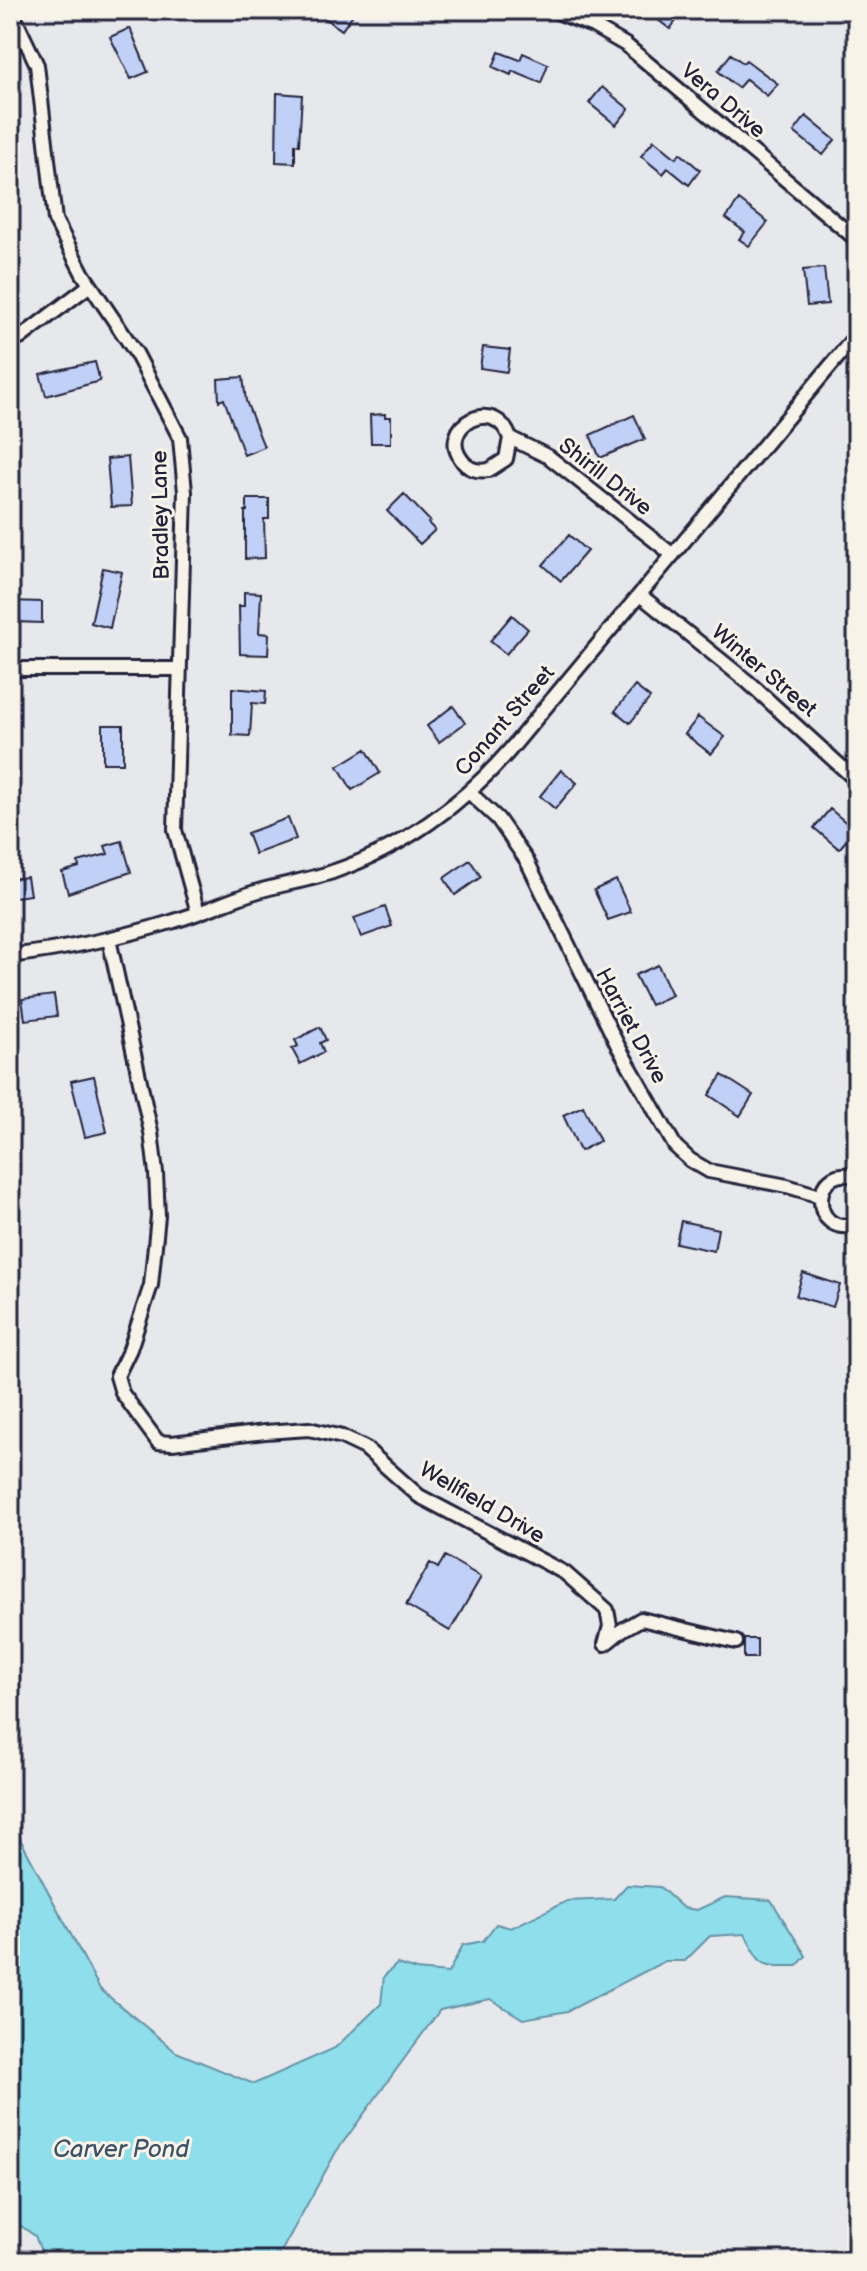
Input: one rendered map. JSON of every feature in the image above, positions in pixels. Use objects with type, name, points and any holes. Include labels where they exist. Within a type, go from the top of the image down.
[{"type":"street","name":"Bradley Lane","points":[[11,10],[37,65],[55,220],[90,285],[136,353],[180,438],[185,492],[175,830],[198,913]]},
{"type":"street","name":"Vera Drive","points":[[552,10],[593,26],[626,45],[857,240]]},
{"type":"street","points":[[10,342],[20,338],[90,285]]},
{"type":"street","name":"Conant Street","points":[[10,956],[109,939],[256,892],[323,875],[365,859],[422,827],[470,793],[509,751],[857,334]]},
{"type":"street","name":"Shirill Drive","points":[[510,438],[506,459],[489,470],[468,467],[456,449],[457,434],[473,418],[496,420],[510,438],[549,457],[673,555]]},
{"type":"street","name":"Winter Street","points":[[640,595],[748,682],[857,781]]},
{"type":"street","points":[[10,669],[180,669]]},
{"type":"street","name":"Harriet Drive","points":[[470,793],[498,819],[527,861],[611,1032],[664,1132],[675,1146],[709,1171],[787,1186],[820,1196]]},
{"type":"street","name":"Wellfield Drive","points":[[109,939],[151,1132],[158,1216],[151,1285],[130,1349],[117,1376],[122,1393],[158,1442],[309,1429],[342,1437],[365,1448],[419,1496],[565,1573],[607,1610],[610,1626],[605,1644],[641,1619],[736,1642]]},
{"type":"street","points":[[857,1177],[846,1175],[832,1178],[820,1196],[822,1210],[830,1221],[842,1226],[857,1224]]},
{"type":"water","name":"Carver Pond","points":[[10,1820],[100,1989],[176,2052],[254,2084],[335,2048],[381,2004],[384,1976],[397,1964],[416,1970],[448,1973],[463,1945],[483,1941],[496,1924],[511,1928],[567,1901],[614,1899],[627,1885],[660,1887],[683,1908],[697,1910],[725,1897],[771,1900],[806,1956],[797,1966],[768,1965],[759,1959],[745,1934],[710,1936],[685,1961],[665,1961],[568,2011],[523,2019],[490,1999],[440,2010],[336,2152],[276,2261],[45,2261],[35,2236],[10,2218]]},
{"type":"building","points":[[313,10],[356,10],[342,30]]},
{"type":"building","points":[[645,10],[684,10],[670,29]]},
{"type":"building","points":[[130,28],[148,72],[131,79],[110,37]]},
{"type":"building","points":[[499,52],[520,60],[523,53],[548,64],[541,83],[493,67]]},
{"type":"building","points":[[731,54],[743,63],[746,60],[778,84],[767,96],[746,79],[738,88],[718,71]]},
{"type":"building","points":[[602,87],[629,109],[616,125],[589,103]]},
{"type":"building","points":[[277,93],[302,95],[295,163],[276,162]]},
{"type":"building","points":[[806,116],[835,140],[823,155],[794,132]]},
{"type":"building","points":[[654,140],[676,158],[680,153],[700,170],[689,185],[668,168],[663,174],[641,156]]},
{"type":"building","points":[[739,200],[768,222],[749,246],[739,239],[745,232],[726,218]]},
{"type":"building","points":[[824,268],[828,304],[807,306],[803,270]]},
{"type":"building","points":[[483,347],[510,350],[507,372],[480,368]]},
{"type":"building","points":[[95,362],[100,381],[46,396],[40,374]]},
{"type":"building","points":[[243,377],[246,401],[264,447],[244,455],[224,399],[219,401],[218,379]]},
{"type":"building","points":[[385,414],[385,417],[391,417],[391,443],[371,443],[370,415]]},
{"type":"building","points":[[634,415],[645,439],[600,458],[590,435]]},
{"type":"building","points":[[128,457],[132,506],[111,507],[107,459]]},
{"type":"building","points":[[404,494],[435,530],[420,544],[387,511]]},
{"type":"building","points":[[247,499],[269,499],[269,519],[264,519],[265,558],[245,559]]},
{"type":"building","points":[[569,535],[587,551],[561,581],[543,565]]},
{"type":"building","points":[[103,568],[122,572],[110,628],[91,623]]},
{"type":"building","points":[[244,592],[261,593],[259,633],[269,634],[268,655],[240,654],[239,606],[244,606]]},
{"type":"building","points":[[10,601],[42,602],[42,623],[10,620]]},
{"type":"building","points":[[512,615],[528,629],[506,654],[490,641]]},
{"type":"building","points":[[635,686],[650,698],[630,723],[615,711]]},
{"type":"building","points":[[232,688],[266,691],[265,704],[252,703],[250,736],[232,735]]},
{"type":"building","points":[[453,706],[465,723],[439,742],[427,726]]},
{"type":"building","points":[[698,717],[725,737],[711,754],[685,734]]},
{"type":"building","points":[[103,725],[123,725],[123,763],[103,763]]},
{"type":"building","points":[[366,749],[380,773],[352,790],[338,766]]},
{"type":"building","points":[[561,770],[577,783],[555,809],[540,796]]},
{"type":"building","points":[[830,809],[855,830],[839,849],[814,828]]},
{"type":"building","points":[[288,818],[296,839],[255,854],[247,833]]},
{"type":"building","points":[[122,841],[131,872],[68,893],[62,872],[79,867],[78,862],[108,854],[105,846]]},
{"type":"building","points":[[470,860],[481,877],[455,895],[444,878]]},
{"type":"building","points":[[27,877],[30,895],[10,898],[10,879]]},
{"type":"building","points":[[616,880],[631,912],[608,920],[594,890]]},
{"type":"building","points":[[385,907],[392,926],[361,937],[354,918]]},
{"type":"building","points":[[658,965],[672,995],[650,1005],[635,975]]},
{"type":"building","points":[[54,995],[57,1016],[25,1020],[22,999]]},
{"type":"building","points":[[320,1027],[326,1040],[320,1043],[324,1052],[300,1064],[292,1049],[298,1046],[295,1040]]},
{"type":"building","points":[[722,1075],[753,1095],[740,1116],[709,1095]]},
{"type":"building","points":[[94,1076],[107,1132],[85,1137],[71,1081]]},
{"type":"building","points":[[583,1106],[600,1141],[580,1151],[563,1115]]},
{"type":"building","points":[[681,1221],[718,1229],[714,1251],[676,1243]]},
{"type":"building","points":[[803,1273],[840,1285],[833,1307],[796,1296]]},
{"type":"building","points":[[445,1556],[481,1577],[450,1631],[406,1605],[430,1563],[438,1568]]},
{"type":"building","points":[[744,1639],[757,1639],[757,1658],[744,1658]]}]
